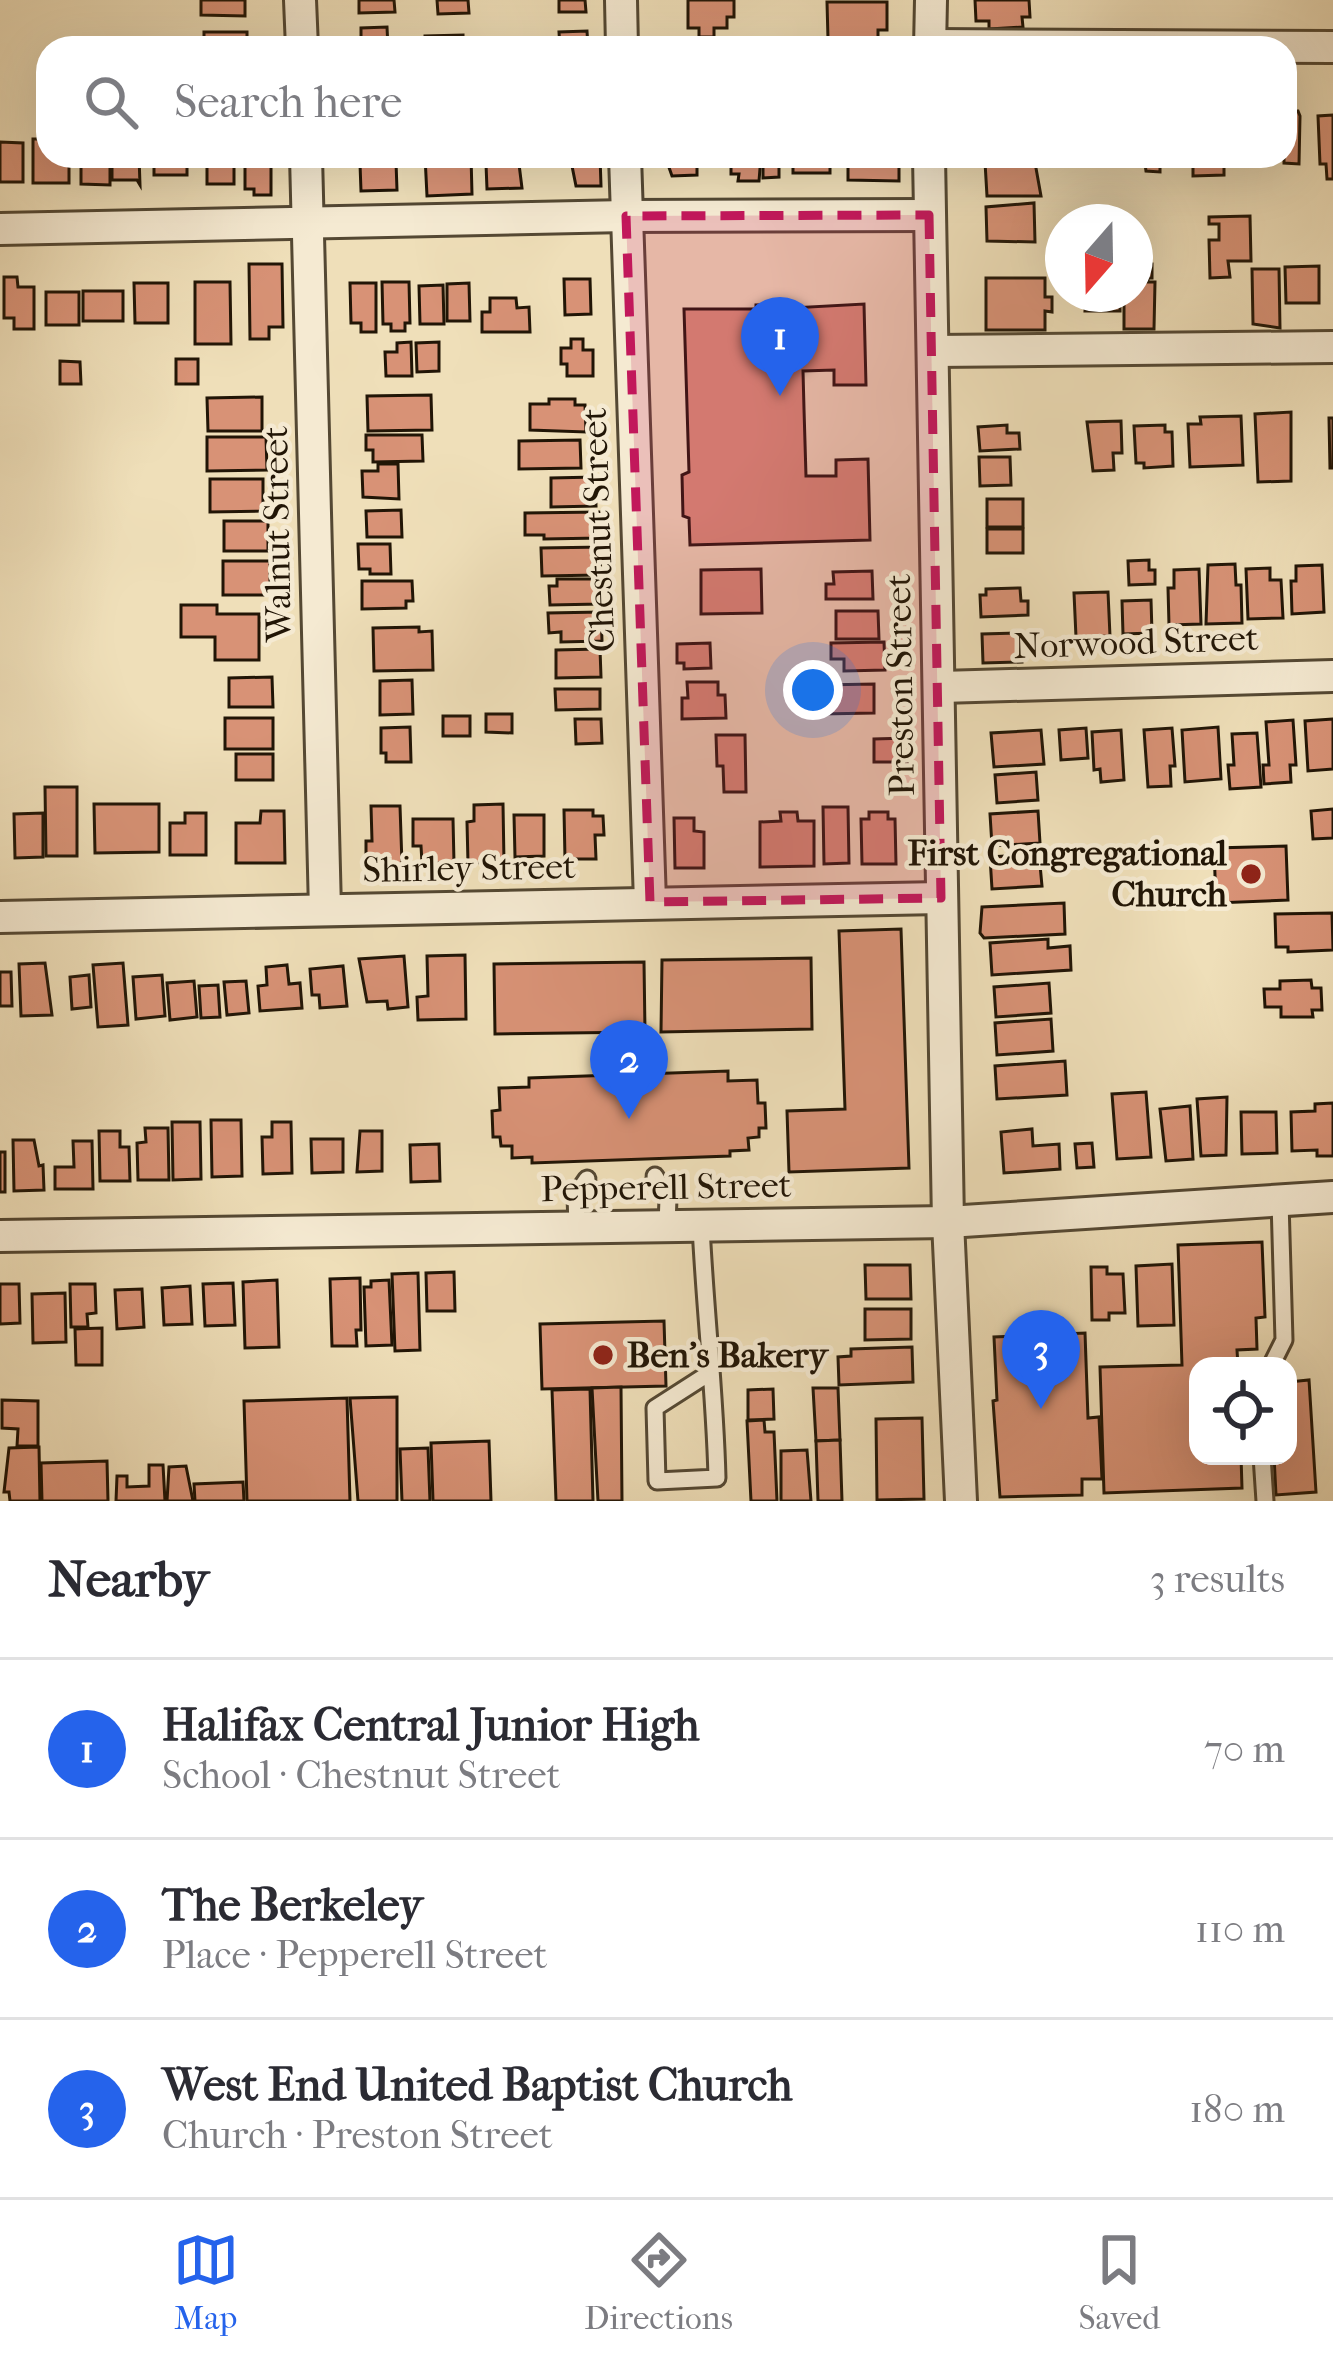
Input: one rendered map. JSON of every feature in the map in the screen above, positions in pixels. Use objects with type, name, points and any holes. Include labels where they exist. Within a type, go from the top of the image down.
[{"type":"street","points":[[300,0],[302,36]]},
{"type":"street","points":[[621,0],[622,36]]},
{"type":"street","points":[[930,36],[931,0]]},
{"type":"street","points":[[1297,47],[1333,47]]},
{"type":"street","name":"Walnut Street","points":[[307,168],[325,910]]},
{"type":"street","name":"Chestnut Street","points":[[625,168],[650,902]]},
{"type":"street","name":"Preston Street","points":[[929,168],[947,1222],[961,1501]]},
{"type":"street","points":[[0,229],[929,215]]},
{"type":"street","points":[[934,351],[1333,347]]},
{"type":"street","name":"Norwood Street","points":[[941,687],[1333,676]]},
{"type":"street","name":"Shirley Street","points":[[0,917],[940,898]]},
{"type":"street","name":"Pepperell Street","points":[[0,1236],[947,1222],[1333,1197]]},
{"type":"lane","points":[[655,1176],[668,1198],[667,1226]]},
{"type":"lane","points":[[577,1227],[576,1195],[587,1179]]},
{"type":"lane","points":[[1276,1357],[1284,1340],[1280,1201]]},
{"type":"lane","points":[[701,1226],[708,1374],[715,1400],[716,1478],[657,1481],[655,1408],[708,1374]]},
{"type":"lane","points":[[1263,1465],[1265,1501]]},
{"type":"highlighted area","points":[[929,215],[941,898],[650,902],[626,216]]},
{"type":"building","points":[[201,0],[245,0],[245,16],[201,15]]},
{"type":"building","points":[[359,0],[394,0],[395,12],[359,13]]},
{"type":"building","points":[[437,0],[468,0],[469,13],[438,14]]},
{"type":"building","points":[[559,0],[585,0],[586,12],[559,12]]},
{"type":"building","points":[[688,0],[734,0],[734,17],[727,17],[727,28],[714,28],[714,36],[699,36],[699,28],[688,28]]},
{"type":"building","points":[[975,0],[1029,0],[1030,17],[1022,17],[1023,27],[989,29],[989,21],[976,21]]},
{"type":"building","points":[[827,2],[887,2],[887,30],[878,30],[878,36],[828,36]]},
{"type":"building","points":[[387,27],[387,36],[361,36],[361,28]]},
{"type":"building","points":[[587,31],[587,36],[559,36],[559,32]]},
{"type":"building","points":[[204,32],[247,32],[247,36],[204,36]]},
{"type":"building","points":[[1297,111],[1300,116],[1297,164]]},
{"type":"building","points":[[1333,115],[1333,179],[1327,179],[1326,164],[1320,164],[1318,116]]},
{"type":"building","points":[[36,139],[36,168],[69,168],[69,183],[33,183]]},
{"type":"building","points":[[0,142],[23,143],[23,182],[0,182]]},
{"type":"building","points":[[81,168],[110,168],[110,185],[81,184]]},
{"type":"building","points":[[112,168],[139,168],[140,185],[137,180],[112,180]]},
{"type":"building","points":[[154,168],[187,168],[187,175],[154,175]]},
{"type":"building","points":[[207,168],[234,168],[234,184],[207,184]]},
{"type":"building","points":[[245,168],[271,168],[271,195],[254,195],[254,189],[245,189]]},
{"type":"building","points":[[360,168],[396,168],[397,190],[361,191]]},
{"type":"building","points":[[426,168],[471,168],[472,194],[427,196]]},
{"type":"building","points":[[486,168],[520,168],[522,188],[487,189]]},
{"type":"building","points":[[572,168],[600,168],[601,186],[576,186]]},
{"type":"building","points":[[669,168],[697,168],[697,175],[672,176]]},
{"type":"building","points":[[731,168],[760,168],[759,181],[738,181],[739,174],[731,174]]},
{"type":"building","points":[[763,168],[779,168],[779,177],[763,178]]},
{"type":"building","points":[[793,168],[830,168],[830,173],[793,173]]},
{"type":"building","points":[[848,168],[899,168],[899,181],[848,180]]},
{"type":"building","points":[[985,168],[1036,168],[1041,196],[987,196]]},
{"type":"building","points":[[1193,168],[1224,168],[1224,175],[1193,176]]},
{"type":"building","points":[[1034,203],[1035,242],[987,241],[986,207]]},
{"type":"building","points":[[1250,216],[1251,261],[1228,261],[1230,277],[1210,278],[1209,240],[1219,240],[1219,224],[1209,224],[1209,217]]},
{"type":"building","points":[[249,264],[282,264],[283,327],[269,327],[269,339],[250,339]]},
{"type":"building","points":[[1319,266],[1319,303],[1286,303],[1285,267]]},
{"type":"building","points":[[1252,269],[1279,269],[1280,328],[1253,324]]},
{"type":"building","points":[[4,277],[17,277],[18,287],[34,287],[34,329],[14,329],[14,318],[4,318]]},
{"type":"building","points":[[986,278],[1045,278],[1045,330],[986,330]]},
{"type":"building","points":[[564,279],[590,279],[591,314],[565,315]]},
{"type":"building","points":[[195,282],[230,282],[231,344],[195,344]]},
{"type":"building","points":[[382,282],[409,282],[410,323],[405,323],[405,331],[391,331],[391,324],[383,324]]},
{"type":"building","points":[[1155,282],[1154,329],[1124,329],[1124,312],[1153,312]]},
{"type":"building","points":[[134,283],[168,283],[168,323],[135,323]]},
{"type":"building","points":[[350,283],[376,283],[376,332],[361,332],[361,323],[351,323]]},
{"type":"building","points":[[469,283],[470,321],[447,321],[447,284]]},
{"type":"building","points":[[443,285],[444,324],[420,324],[419,286]]},
{"type":"building","points":[[83,291],[123,291],[123,321],[83,321]]},
{"type":"building","points":[[46,292],[79,292],[79,325],[46,325]]},
{"type":"building","points":[[490,298],[516,298],[517,308],[529,307],[530,332],[482,332],[482,312],[490,312]]},
{"type":"building","points":[[792,304],[792,308],[864,304],[866,385],[834,385],[834,370],[803,371],[806,476],[836,476],[836,460],[868,459],[870,540],[690,545],[689,518],[683,516],[682,475],[689,472],[684,309]]},
{"type":"building","points":[[571,339],[583,339],[583,350],[593,350],[593,376],[567,376],[561,348],[571,348]]},
{"type":"building","points":[[411,342],[412,376],[386,376],[385,352],[397,352],[397,343]]},
{"type":"building","points":[[439,342],[439,371],[417,372],[416,343]]},
{"type":"building","points":[[176,359],[198,359],[198,384],[176,384]]},
{"type":"building","points":[[60,361],[80,362],[81,384],[60,384]]},
{"type":"building","points":[[431,395],[432,430],[368,431],[367,396]]},
{"type":"building","points":[[262,397],[262,431],[208,431],[207,398]]},
{"type":"building","points":[[549,399],[575,399],[575,405],[585,405],[586,432],[530,430],[530,404],[549,404]]},
{"type":"building","points":[[1291,412],[1291,481],[1258,482],[1255,414]]},
{"type":"building","points":[[1241,416],[1243,465],[1190,467],[1188,424],[1201,424],[1200,417]]},
{"type":"building","points":[[1329,418],[1333,418],[1333,468],[1330,468]]},
{"type":"building","points":[[1121,421],[1122,453],[1113,453],[1114,470],[1093,471],[1087,422]]},
{"type":"building","points":[[1007,425],[1007,433],[1019,433],[1020,449],[980,451],[978,427]]},
{"type":"building","points":[[1165,425],[1165,432],[1172,432],[1173,466],[1144,468],[1144,463],[1136,463],[1134,426]]},
{"type":"building","points":[[366,435],[422,435],[423,461],[373,462],[373,450],[366,450]]},
{"type":"building","points":[[207,437],[266,437],[267,470],[207,471]]},
{"type":"building","points":[[580,440],[581,468],[519,469],[519,441]]},
{"type":"building","points":[[979,457],[1010,457],[1011,485],[980,486]]},
{"type":"building","points":[[378,464],[398,464],[399,499],[363,497],[362,471],[378,471]]},
{"type":"building","points":[[595,477],[596,506],[551,507],[551,478]]},
{"type":"building","points":[[210,479],[263,479],[263,511],[210,512]]},
{"type":"building","points":[[987,499],[1023,499],[1023,527],[987,527]]},
{"type":"building","points":[[401,510],[402,537],[367,537],[366,511]]},
{"type":"building","points":[[599,512],[600,538],[525,535],[525,513]]},
{"type":"building","points":[[224,521],[268,521],[268,551],[224,551]]},
{"type":"building","points":[[987,529],[1023,529],[1023,553],[987,553]]},
{"type":"building","points":[[358,544],[390,544],[391,574],[359,569]]},
{"type":"building","points":[[603,547],[599,575],[542,576],[541,548]]},
{"type":"building","points":[[1149,560],[1155,584],[1129,585],[1128,561]]},
{"type":"building","points":[[223,561],[270,561],[270,595],[223,595]]},
{"type":"building","points":[[1235,564],[1242,623],[1206,624],[1208,565]]},
{"type":"building","points":[[1322,565],[1324,612],[1292,614],[1291,581],[1296,581],[1296,566]]},
{"type":"building","points":[[1270,568],[1270,580],[1281,580],[1283,618],[1248,619],[1246,569]]},
{"type":"building","points":[[761,569],[762,613],[701,614],[701,570]]},
{"type":"building","points":[[1199,569],[1201,624],[1169,625],[1168,588],[1174,588],[1174,570]]},
{"type":"building","points":[[872,571],[873,599],[826,599],[826,584],[834,584],[833,572]]},
{"type":"building","points":[[557,579],[599,579],[600,604],[550,605],[549,586],[557,586]]},
{"type":"building","points":[[362,581],[412,581],[413,601],[406,601],[406,608],[362,609]]},
{"type":"building","points":[[1020,588],[1021,601],[1028,601],[1028,615],[981,617],[980,595],[986,595],[986,589]]},
{"type":"building","points":[[1108,592],[1110,636],[1076,637],[1074,593]]},
{"type":"building","points":[[1151,600],[1152,633],[1123,634],[1122,601]]},
{"type":"building","points":[[181,605],[217,605],[217,614],[259,614],[259,660],[215,660],[215,637],[181,637]]},
{"type":"building","points":[[836,611],[878,611],[879,639],[836,639]]},
{"type":"building","points":[[601,612],[602,641],[561,642],[561,632],[549,633],[548,613]]},
{"type":"building","points":[[419,627],[419,632],[432,631],[433,670],[374,671],[373,628]]},
{"type":"building","points":[[1021,633],[1022,662],[983,663],[982,634]]},
{"type":"building","points":[[884,642],[885,670],[844,671],[844,659],[831,659],[831,643]]},
{"type":"building","points":[[710,643],[711,668],[684,669],[684,663],[677,663],[677,644]]},
{"type":"building","points":[[600,649],[601,677],[556,678],[556,650]]},
{"type":"building","points":[[272,677],[273,707],[229,707],[229,678]]},
{"type":"building","points":[[412,680],[413,714],[380,715],[380,681]]},
{"type":"building","points":[[687,682],[718,682],[718,695],[725,695],[726,718],[682,719]]},
{"type":"building","points":[[874,684],[874,713],[821,714],[821,685]]},
{"type":"building","points":[[555,689],[600,689],[600,709],[556,710]]},
{"type":"building","points":[[486,714],[512,714],[512,733],[486,732]]},
{"type":"building","points":[[443,716],[470,716],[470,736],[443,736]]},
{"type":"building","points":[[225,718],[273,718],[273,749],[225,749]]},
{"type":"building","points":[[575,719],[601,719],[602,743],[576,744]]},
{"type":"building","points":[[1333,719],[1333,769],[1308,771],[1305,721]]},
{"type":"building","points":[[1293,720],[1296,765],[1290,765],[1291,782],[1264,784],[1263,765],[1269,765],[1266,722]]},
{"type":"building","points":[[410,727],[411,762],[386,762],[386,753],[381,753],[381,728]]},
{"type":"building","points":[[1218,727],[1221,779],[1185,782],[1182,730]]},
{"type":"building","points":[[1086,728],[1088,758],[1061,760],[1059,730]]},
{"type":"building","points":[[1172,728],[1175,766],[1170,766],[1171,786],[1148,787],[1144,730]]},
{"type":"building","points":[[1041,730],[1044,764],[994,767],[991,733]]},
{"type":"building","points":[[1121,730],[1124,780],[1101,782],[1100,769],[1094,770],[1092,732]]},
{"type":"building","points":[[1257,733],[1261,787],[1230,789],[1232,734]]},
{"type":"building","points":[[716,735],[745,735],[746,792],[724,792]]},
{"type":"building","points":[[908,738],[909,762],[874,762],[874,739]]},
{"type":"building","points":[[236,754],[273,754],[273,780],[236,780]]},
{"type":"building","points":[[1036,772],[1038,800],[997,803],[995,775]]},
{"type":"building","points":[[45,787],[77,787],[77,856],[46,856]]},
{"type":"building","points":[[94,804],[159,804],[159,852],[95,853]]},
{"type":"building","points":[[503,804],[504,862],[468,863],[467,822],[474,821],[474,805]]},
{"type":"building","points":[[371,806],[400,806],[402,864],[366,865],[366,841],[372,841]]},
{"type":"building","points":[[823,807],[848,807],[849,863],[824,864]]},
{"type":"building","points":[[1333,809],[1333,838],[1313,839],[1311,811]]},
{"type":"building","points":[[564,810],[593,810],[593,816],[603,816],[604,835],[595,835],[596,859],[565,859]]},
{"type":"building","points":[[261,811],[284,811],[285,863],[236,863],[236,823],[260,823]]},
{"type":"building","points":[[1038,811],[1040,843],[992,846],[990,814]]},
{"type":"building","points":[[780,812],[797,812],[798,821],[814,821],[814,866],[760,867],[760,822],[781,821]]},
{"type":"building","points":[[869,812],[888,812],[888,819],[895,819],[896,864],[862,864],[861,819],[869,819]]},
{"type":"building","points":[[43,813],[43,857],[15,858],[14,814]]},
{"type":"building","points":[[185,813],[206,813],[206,855],[170,855],[170,823],[185,823]]},
{"type":"building","points":[[514,815],[544,815],[544,856],[515,857]]},
{"type":"building","points":[[674,818],[694,818],[694,831],[704,832],[704,868],[675,868]]},
{"type":"building","points":[[413,819],[453,819],[454,863],[422,863],[421,846],[413,846]]},
{"type":"building","name":"First Congregational Church","points":[[1286,846],[1288,900],[1216,903],[1214,848]]},
{"type":"building","points":[[1039,854],[1042,886],[992,889],[990,857]]},
{"type":"building","points":[[1064,903],[1065,934],[984,938],[980,933],[982,907]]},
{"type":"building","points":[[1332,913],[1333,950],[1288,952],[1288,947],[1276,947],[1275,914]]},
{"type":"building","points":[[901,929],[909,1168],[789,1172],[787,1111],[845,1109],[839,931]]},
{"type":"building","points":[[1048,939],[1048,948],[1070,946],[1071,970],[992,975],[990,943]]},
{"type":"building","points":[[465,955],[466,1019],[418,1020],[417,997],[428,996],[427,956]]},
{"type":"building","points":[[404,956],[408,1007],[388,1009],[387,1001],[367,1002],[359,959]]},
{"type":"building","points":[[811,958],[812,1029],[661,1032],[662,960]]},
{"type":"building","points":[[644,962],[645,1032],[495,1034],[494,964]]},
{"type":"building","points":[[45,963],[52,1015],[21,1016],[19,964]]},
{"type":"building","points":[[123,963],[128,1025],[98,1027],[93,965]]},
{"type":"building","points":[[287,965],[289,984],[300,983],[302,1008],[260,1011],[258,986],[267,985],[266,967]]},
{"type":"building","points":[[343,966],[347,1006],[320,1008],[319,995],[312,995],[310,969]]},
{"type":"building","points":[[0,972],[11,972],[12,1006],[0,1006]]},
{"type":"building","points":[[89,975],[91,1007],[72,1009],[70,977]]},
{"type":"building","points":[[162,975],[165,1016],[136,1019],[133,977]]},
{"type":"building","points":[[1311,980],[1312,988],[1321,988],[1322,1010],[1312,1010],[1313,1017],[1281,1017],[1281,1007],[1265,1007],[1264,989],[1280,989],[1280,981]]},
{"type":"building","points":[[194,981],[197,1017],[170,1020],[167,983]]},
{"type":"building","points":[[246,981],[249,1013],[227,1015],[224,982]]},
{"type":"building","points":[[1049,983],[1051,1013],[996,1017],[994,987]]},
{"type":"building","points":[[218,985],[220,1017],[201,1018],[199,986]]},
{"type":"building","points":[[1051,1019],[1053,1051],[997,1055],[995,1023]]},
{"type":"building","points":[[1065,1061],[1067,1095],[997,1099],[995,1066]]},
{"type":"building","points":[[728,1071],[728,1081],[757,1080],[758,1103],[765,1103],[766,1128],[759,1128],[759,1137],[748,1138],[749,1150],[730,1151],[730,1156],[532,1163],[532,1157],[512,1158],[512,1146],[501,1146],[500,1137],[493,1137],[492,1111],[500,1110],[499,1088],[529,1087],[529,1078]]},
{"type":"building","points":[[1146,1092],[1151,1157],[1117,1159],[1112,1094]]},
{"type":"building","points":[[1227,1097],[1226,1155],[1201,1156],[1197,1099]]},
{"type":"building","points":[[1333,1103],[1333,1156],[1317,1156],[1317,1150],[1292,1151],[1291,1112],[1315,1111],[1315,1104]]},
{"type":"building","points":[[1190,1106],[1193,1159],[1166,1161],[1160,1109]]},
{"type":"building","points":[[1241,1112],[1276,1112],[1277,1153],[1242,1154]]},
{"type":"building","points":[[211,1120],[241,1120],[242,1176],[212,1177]]},
{"type":"building","points":[[172,1122],[200,1122],[201,1179],[173,1180]]},
{"type":"building","points":[[272,1122],[291,1122],[292,1173],[263,1174],[262,1137],[272,1137]]},
{"type":"building","points":[[145,1128],[168,1128],[169,1180],[138,1180],[137,1143],[146,1142]]},
{"type":"building","points":[[1032,1129],[1033,1146],[1059,1144],[1060,1169],[1004,1173],[1001,1132]]},
{"type":"building","points":[[99,1131],[120,1131],[120,1147],[129,1147],[130,1181],[100,1181]]},
{"type":"building","points":[[360,1131],[382,1131],[382,1171],[357,1172]]},
{"type":"building","points":[[311,1139],[343,1139],[343,1172],[312,1173]]},
{"type":"building","points":[[13,1140],[34,1140],[39,1166],[43,1165],[44,1190],[14,1191]]},
{"type":"building","points":[[73,1141],[92,1141],[93,1189],[55,1189],[55,1167],[74,1167]]},
{"type":"building","points":[[1092,1143],[1094,1167],[1077,1168],[1075,1144]]},
{"type":"building","points":[[439,1144],[440,1181],[411,1182],[410,1145]]},
{"type":"building","points":[[0,1152],[5,1152],[5,1192],[0,1192]]},
{"type":"building","points":[[1262,1242],[1265,1317],[1256,1318],[1257,1349],[1237,1350],[1237,1357],[1189,1357],[1189,1465],[1241,1465],[1242,1488],[1104,1493],[1100,1367],[1182,1365],[1178,1245]]},
{"type":"building","points":[[1172,1264],[1174,1325],[1138,1326],[1136,1266]]},
{"type":"building","points":[[865,1265],[910,1265],[911,1299],[866,1299]]},
{"type":"building","points":[[1091,1267],[1123,1274],[1125,1313],[1092,1320]]},
{"type":"building","points":[[454,1272],[455,1311],[427,1311],[426,1273]]},
{"type":"building","points":[[418,1273],[420,1350],[395,1351],[392,1274]]},
{"type":"building","points":[[360,1278],[357,1346],[332,1346],[330,1279]]},
{"type":"building","points":[[277,1280],[279,1347],[245,1348],[243,1282]]},
{"type":"building","points":[[389,1280],[392,1345],[366,1346],[364,1287],[371,1287],[371,1281]]},
{"type":"building","points":[[233,1283],[235,1325],[205,1326],[203,1284]]},
{"type":"building","points":[[0,1284],[19,1284],[20,1323],[0,1324]]},
{"type":"building","points":[[70,1284],[95,1284],[96,1313],[87,1314],[88,1327],[71,1327]]},
{"type":"building","points":[[190,1286],[192,1324],[164,1325],[162,1288]]},
{"type":"building","points":[[142,1289],[144,1327],[117,1329],[115,1290]]},
{"type":"building","points":[[65,1293],[66,1342],[33,1343],[32,1294]]},
{"type":"building","points":[[865,1309],[911,1309],[911,1339],[865,1340]]},
{"type":"building","name":"Ben's Bakery","points":[[664,1321],[666,1386],[542,1389],[540,1324]]},
{"type":"building","points":[[102,1328],[102,1365],[76,1365],[75,1329]]},
{"type":"building","points":[[1085,1333],[1088,1418],[1099,1417],[1102,1479],[1082,1479],[1082,1495],[1000,1497],[994,1337]]},
{"type":"building","points":[[912,1347],[913,1382],[839,1385],[838,1357],[851,1356],[851,1349]]},
{"type":"building","points":[[1309,1380],[1316,1492],[1276,1495],[1274,1465],[1297,1465],[1297,1381]]},
{"type":"building","name":"Ben's Bakery","points":[[621,1387],[622,1501],[598,1501],[592,1388]]},
{"type":"building","points":[[813,1388],[838,1388],[840,1440],[816,1441]]},
{"type":"building","points":[[590,1389],[593,1501],[556,1501],[552,1390]]},
{"type":"building","points":[[773,1389],[774,1419],[748,1420],[748,1390]]},
{"type":"building","points":[[397,1397],[397,1501],[358,1501],[350,1398]]},
{"type":"building","points":[[347,1398],[350,1501],[247,1501],[244,1401]]},
{"type":"building","points":[[2,1400],[38,1401],[38,1446],[17,1446],[18,1429],[2,1428]]},
{"type":"building","points":[[922,1418],[924,1499],[877,1500],[876,1419]]},
{"type":"building","points":[[764,1420],[765,1432],[774,1432],[777,1501],[751,1501],[747,1421]]},
{"type":"building","points":[[840,1440],[842,1501],[818,1501],[816,1441]]},
{"type":"building","points":[[489,1441],[491,1501],[433,1501],[431,1443]]},
{"type":"building","points":[[39,1447],[40,1501],[10,1501],[9,1492],[4,1492],[9,1448]]},
{"type":"building","points":[[428,1448],[430,1501],[402,1501],[400,1449]]},
{"type":"building","points":[[807,1450],[811,1501],[781,1501],[781,1451]]},
{"type":"building","points":[[107,1461],[108,1501],[42,1501],[41,1463]]},
{"type":"building","points":[[149,1465],[163,1465],[165,1501],[116,1501],[117,1476],[127,1476],[127,1487],[149,1486]]},
{"type":"building","points":[[186,1466],[193,1501],[167,1501],[169,1467]]},
{"type":"building","points":[[243,1482],[244,1501],[195,1501],[194,1484]]},
{"type":"place","name":"Halifax Central Junior High","points":[[780,396]]},
{"type":"place","name":"First Congregational Church","points":[[1251,874]]},
{"type":"place","name":"The Berkeley","points":[[629,1119]]},
{"type":"place","name":"Ben's Bakery","points":[[603,1355]]},
{"type":"place","name":"West End United Baptist Church","points":[[1041,1409]]}]
